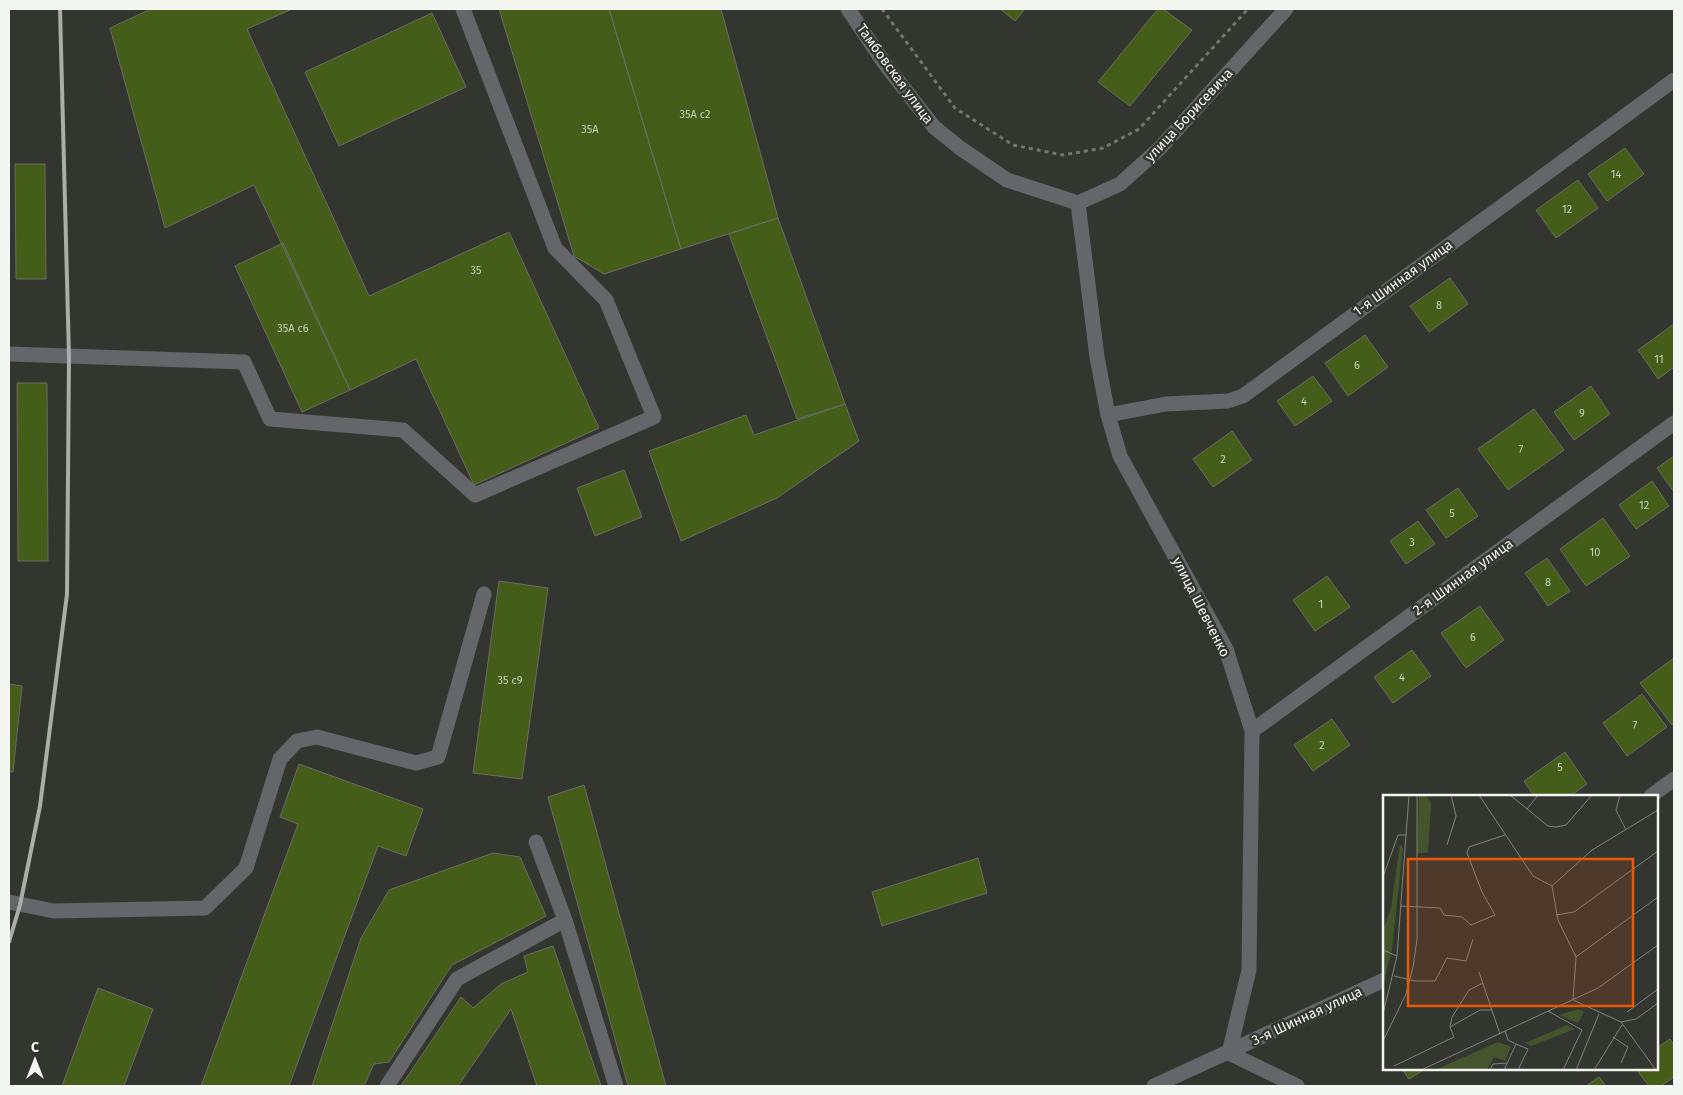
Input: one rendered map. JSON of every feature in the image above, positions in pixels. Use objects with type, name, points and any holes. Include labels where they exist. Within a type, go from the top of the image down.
[{"type":"street","points":[[9,354],[244,362],[270,420],[403,430],[475,495],[654,417],[606,300],[555,248],[463,9]]},
{"type":"street","name":"Тамбовская улица","points":[[848,9],[885,64],[934,127],[960,148],[1007,180],[1078,203]]},
{"type":"street","name":"улица Борисевича","points":[[1078,203],[1120,184],[1160,148],[1286,9]]},
{"type":"street","name":"1-я Шинная улица","points":[[1108,415],[1166,404],[1228,401],[1243,396],[1674,80]]},
{"type":"street","name":"улица Шевченко","points":[[1078,203],[1097,356],[1108,415],[1120,456],[1226,649],[1252,731],[1249,970],[1229,1053]]},
{"type":"street","name":"2-я Шинная улица","points":[[1252,731],[1674,423]]},
{"type":"street","points":[[9,902],[54,911],[206,908],[246,868],[280,759],[297,741],[317,738],[416,763],[438,757],[484,594]]},
{"type":"street","points":[[1652,795],[1674,779]]},
{"type":"street","points":[[536,842],[565,920],[616,1086]]},
{"type":"street","points":[[387,1086],[456,979],[565,920]]},
{"type":"street","name":"3-я Шинная улица","points":[[1229,1053],[1383,980]]},
{"type":"street","points":[[1154,1086],[1229,1053],[1297,1086]]},
{"type":"path","points":[[882,9],[955,108],[1013,145],[1063,155],[1102,148],[1139,129],[1248,9]]},
{"type":"building","points":[[151,9],[292,9],[247,29],[369,296],[509,232],[599,428],[474,485],[416,359],[350,390],[254,185],[165,228],[110,28]]},
{"type":"building","points":[[499,9],[609,9],[681,249],[604,274],[574,256]]},
{"type":"building","points":[[609,9],[721,9],[778,218],[681,249]]},
{"type":"building","points":[[1000,9],[1025,9],[1015,21]]},
{"type":"building","points":[[1158,9],[1163,9],[1192,30],[1130,106],[1098,82]]},
{"type":"building","points":[[432,13],[466,87],[339,146],[305,72]]},
{"type":"building","points":[[1625,148],[1644,174],[1607,201],[1588,174]]},
{"type":"building","points":[[15,164],[45,164],[46,279],[16,279]]},
{"type":"building","points":[[1578,180],[1598,208],[1556,238],[1536,210]]},
{"type":"building","points":[[778,218],[845,404],[797,419],[729,234]]},
{"type":"building","points":[[283,243],[350,390],[302,412],[235,266]]},
{"type":"building","points":[[1450,278],[1468,304],[1429,332],[1410,306]]},
{"type":"building","points":[[1674,324],[1674,367],[1658,379],[1638,350]]},
{"type":"building","points":[[1365,335],[1388,367],[1348,396],[1325,363]]},
{"type":"building","points":[[1313,376],[1332,401],[1295,426],[1277,401]]},
{"type":"building","points":[[17,383],[47,383],[48,561],[18,561]]},
{"type":"building","points":[[1591,386],[1610,414],[1574,440],[1554,412]]},
{"type":"building","points":[[845,404],[859,441],[777,498],[681,541],[649,451],[746,415],[754,435]]},
{"type":"building","points":[[1534,409],[1564,450],[1508,490],[1478,449]]},
{"type":"building","points":[[1232,431],[1252,460],[1213,487],[1193,459]]},
{"type":"building","points":[[1674,456],[1674,492],[1657,468]]},
{"type":"building","points":[[624,470],[642,517],[595,536],[577,488]]},
{"type":"building","points":[[1652,481],[1669,506],[1636,529],[1619,505]]},
{"type":"building","points":[[1458,488],[1478,516],[1446,538],[1426,510]]},
{"type":"building","points":[[1603,518],[1630,556],[1586,586],[1560,549]]},
{"type":"building","points":[[1418,521],[1435,544],[1406,564],[1390,541]]},
{"type":"building","points":[[1547,558],[1570,591],[1548,606],[1525,573]]},
{"type":"building","points":[[1327,576],[1350,607],[1315,631],[1293,600]]},
{"type":"building","points":[[499,581],[548,588],[522,779],[473,773]]},
{"type":"building","points":[[1480,606],[1504,640],[1466,668],[1441,633]]},
{"type":"building","points":[[1412,650],[1431,676],[1393,703],[1374,677]]},
{"type":"building","points":[[1674,658],[1674,723],[1672,725],[1640,683]]},
{"type":"building","points":[[9,684],[22,686],[13,772],[9,771]]},
{"type":"building","points":[[1642,694],[1667,727],[1627,756],[1603,723]]},
{"type":"building","points":[[1332,719],[1350,745],[1313,771],[1294,745]]},
{"type":"building","points":[[1565,752],[1587,784],[1571,795],[1533,795],[1524,781]]},
{"type":"building","points":[[299,764],[423,809],[406,856],[378,846],[289,1086],[201,1086],[298,824],[280,817]]},
{"type":"building","points":[[584,785],[666,1086],[628,1086],[548,797]]},
{"type":"building","points":[[493,853],[520,857],[546,916],[452,965],[389,1062],[374,1064],[364,1086],[312,1086],[361,938],[389,890]]},
{"type":"building","points":[[978,858],[987,893],[882,926],[872,892]]},
{"type":"building","points":[[553,946],[601,1086],[537,1086],[511,1009],[458,1086],[401,1086],[461,997],[473,1008],[501,984],[528,972],[524,956]]},
{"type":"building","points":[[98,988],[153,1009],[124,1086],[62,1086]]},
{"type":"building","points":[[1670,1039],[1674,1045],[1674,1077],[1661,1086],[1649,1086],[1637,1070],[1658,1070],[1658,1047]]},
{"type":"building","points":[[1403,1070],[1423,1070],[1409,1079]]},
{"type":"building","points":[[1599,1077],[1606,1086],[1586,1086]]},
{"type":"railway","points":[[9,942],[20,905],[40,806],[67,594],[69,357],[60,9]]}]
